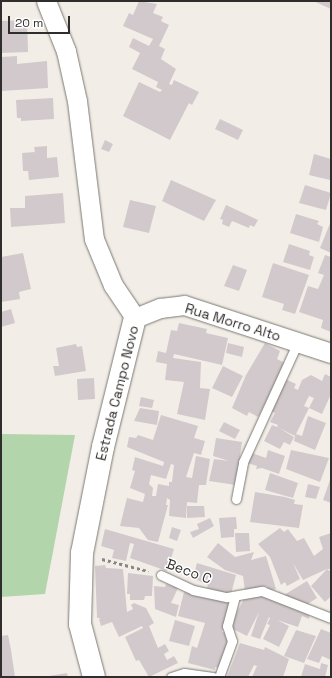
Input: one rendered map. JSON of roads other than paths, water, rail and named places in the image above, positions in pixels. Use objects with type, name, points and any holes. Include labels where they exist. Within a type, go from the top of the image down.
[{"type":"street","name":"Estrada Campo Novo","points":[[46,1],[66,51],[77,101],[94,238],[113,285],[135,318],[103,447],[82,553],[80,624],[94,677]]},
{"type":"street","name":"Rua Morro Alto","points":[[135,318],[160,308],[184,305],[331,353]]},
{"type":"lane","points":[[236,499],[243,462],[298,342]]},
{"type":"lane","name":"Beco C","points":[[161,575],[193,590],[235,597],[262,591],[331,618]]},
{"type":"lane","points":[[219,677],[232,641],[227,626],[235,597]]},
{"type":"lane","points":[[171,677],[184,673],[213,677]]}]
